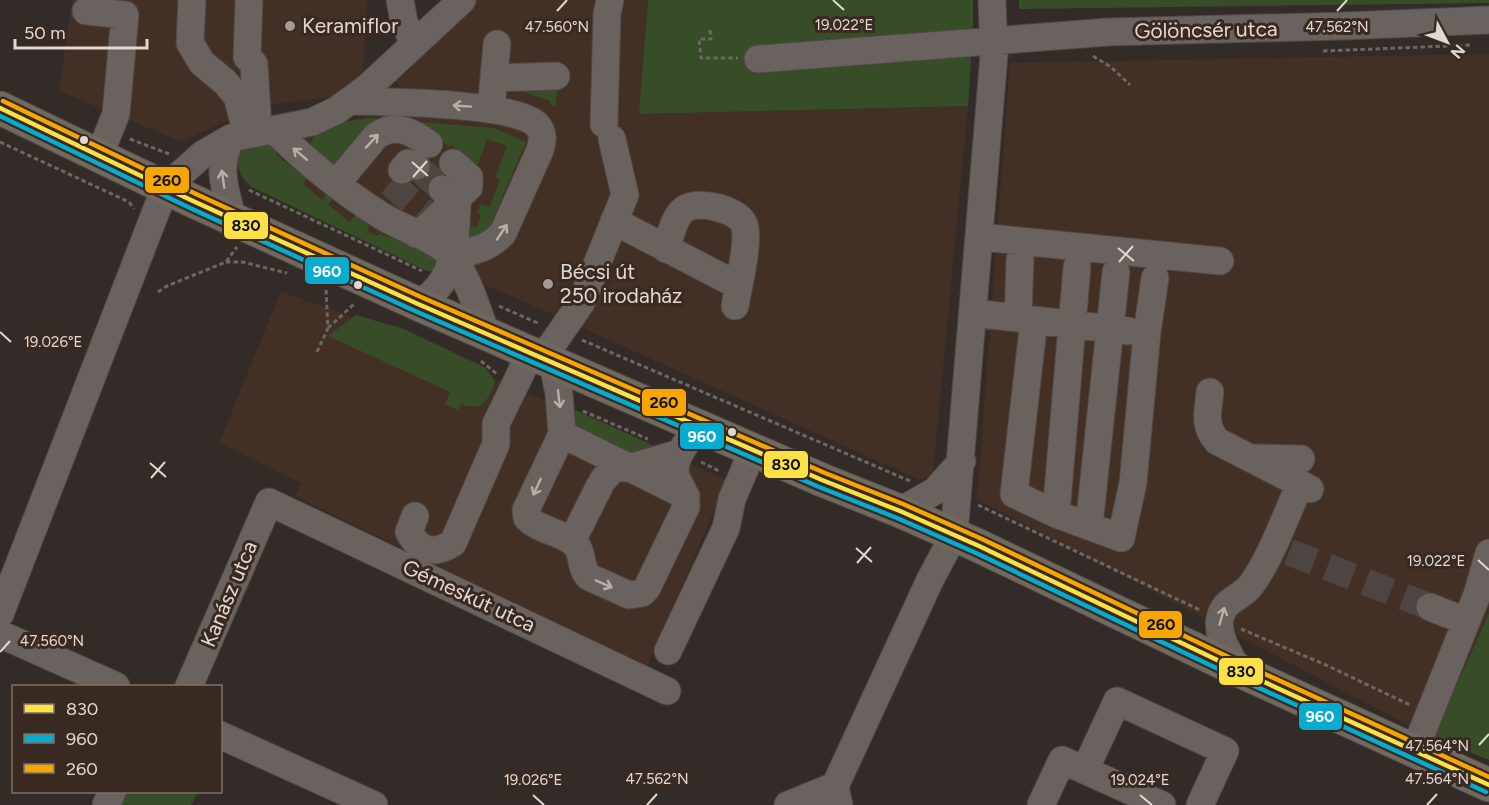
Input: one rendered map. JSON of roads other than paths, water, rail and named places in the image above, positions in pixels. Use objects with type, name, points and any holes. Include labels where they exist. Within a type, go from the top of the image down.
[{"type":"main road","points":[[0,108],[104,144],[165,188],[236,231],[418,304],[699,427],[900,511],[1489,785]]},
{"type":"street","points":[[192,0],[190,43],[202,63],[223,64],[225,82],[237,96],[253,134],[341,188],[373,201],[383,217],[449,220]]},
{"type":"street","points":[[236,231],[222,178],[222,164],[253,134],[254,64],[248,57],[249,0]]},
{"type":"street","points":[[400,0],[404,22],[414,43]]},
{"type":"street","points":[[0,614],[165,188],[191,164],[218,145],[253,134],[312,122],[330,114],[367,88],[462,0]]},
{"type":"street","points":[[788,805],[837,796],[930,580],[954,535],[947,494],[962,461],[994,39],[992,0]]},
{"type":"street","points":[[415,516],[409,532],[415,543],[428,550],[441,550],[453,543],[496,444],[496,424],[505,380],[542,359],[581,303],[625,195],[608,132],[607,14],[620,1]]},
{"type":"street","points":[[86,11],[125,15],[116,114],[104,144]]},
{"type":"street","name":"Gölöncsér utca","points":[[758,58],[1108,32],[1489,20]]},
{"type":"street","points":[[491,109],[497,44]]},
{"type":"street","points":[[494,78],[556,76]]},
{"type":"street","points":[[349,101],[491,109],[535,123],[541,130],[543,139],[540,150],[504,233],[498,240],[481,250],[464,253],[449,220]]},
{"type":"street","points":[[341,188],[341,178],[376,136],[383,131],[406,129],[416,160]]},
{"type":"street","points":[[418,304],[432,295],[449,220],[469,177],[453,163]]},
{"type":"street","points":[[614,221],[666,249],[737,296],[746,240],[745,226],[733,213],[698,204],[689,206],[677,219],[666,249]]},
{"type":"street","points":[[449,220],[486,334]]},
{"type":"street","points":[[980,237],[1220,261]]},
{"type":"street","points":[[1020,259],[1029,356],[1014,494],[1056,514],[1121,538],[1133,483],[1147,333],[1155,278]]},
{"type":"street","points":[[1056,514],[1077,267]]},
{"type":"street","points":[[1089,526],[1116,272]]},
{"type":"street","points":[[974,313],[1147,333]]},
{"type":"street","points":[[1029,356],[1068,362]]},
{"type":"street","points":[[542,359],[560,401],[561,434],[526,510],[526,518],[533,525],[572,541],[578,547],[582,567],[589,577],[629,595],[642,593],[647,588],[686,507],[686,496],[675,473],[680,453],[699,427]]},
{"type":"street","points":[[1210,392],[1207,425],[1217,441],[1248,457],[1304,477],[1281,547],[1246,591],[1226,604],[1219,619],[1222,638],[1238,670]]},
{"type":"street","points":[[561,434],[686,496]]},
{"type":"street","points":[[668,651],[726,528],[732,499],[753,450]]},
{"type":"street","points":[[572,541],[601,484],[610,472],[617,468],[629,468],[680,453]]},
{"type":"street","points":[[900,511],[947,494]]},
{"type":"street","name":"Kanász utca","points":[[190,685],[269,502]]},
{"type":"street","name":"Gémeskút utca","points":[[269,502],[667,691]]},
{"type":"street","points":[[1414,752],[1477,595],[1489,553]]},
{"type":"street","points":[[1430,607],[1466,621]]},
{"type":"street","points":[[0,634],[112,685]]},
{"type":"street","points":[[1086,770],[1117,701],[1225,751],[1200,805]]},
{"type":"street","points":[[222,736],[374,805]]},
{"type":"street","points":[[1041,805],[1062,760],[1162,805]]},
{"type":"tunnel","points":[[416,166],[442,189]]},
{"type":"tunnel","points":[[390,183],[424,212]]},
{"type":"tunnel","points":[[1289,552],[1430,607]]},
{"type":"place","name":"Keramiflor","points":[[290,26]]},
{"type":"place","name":"Bécsi út 250 irodaház","points":[[548,284]]}]
